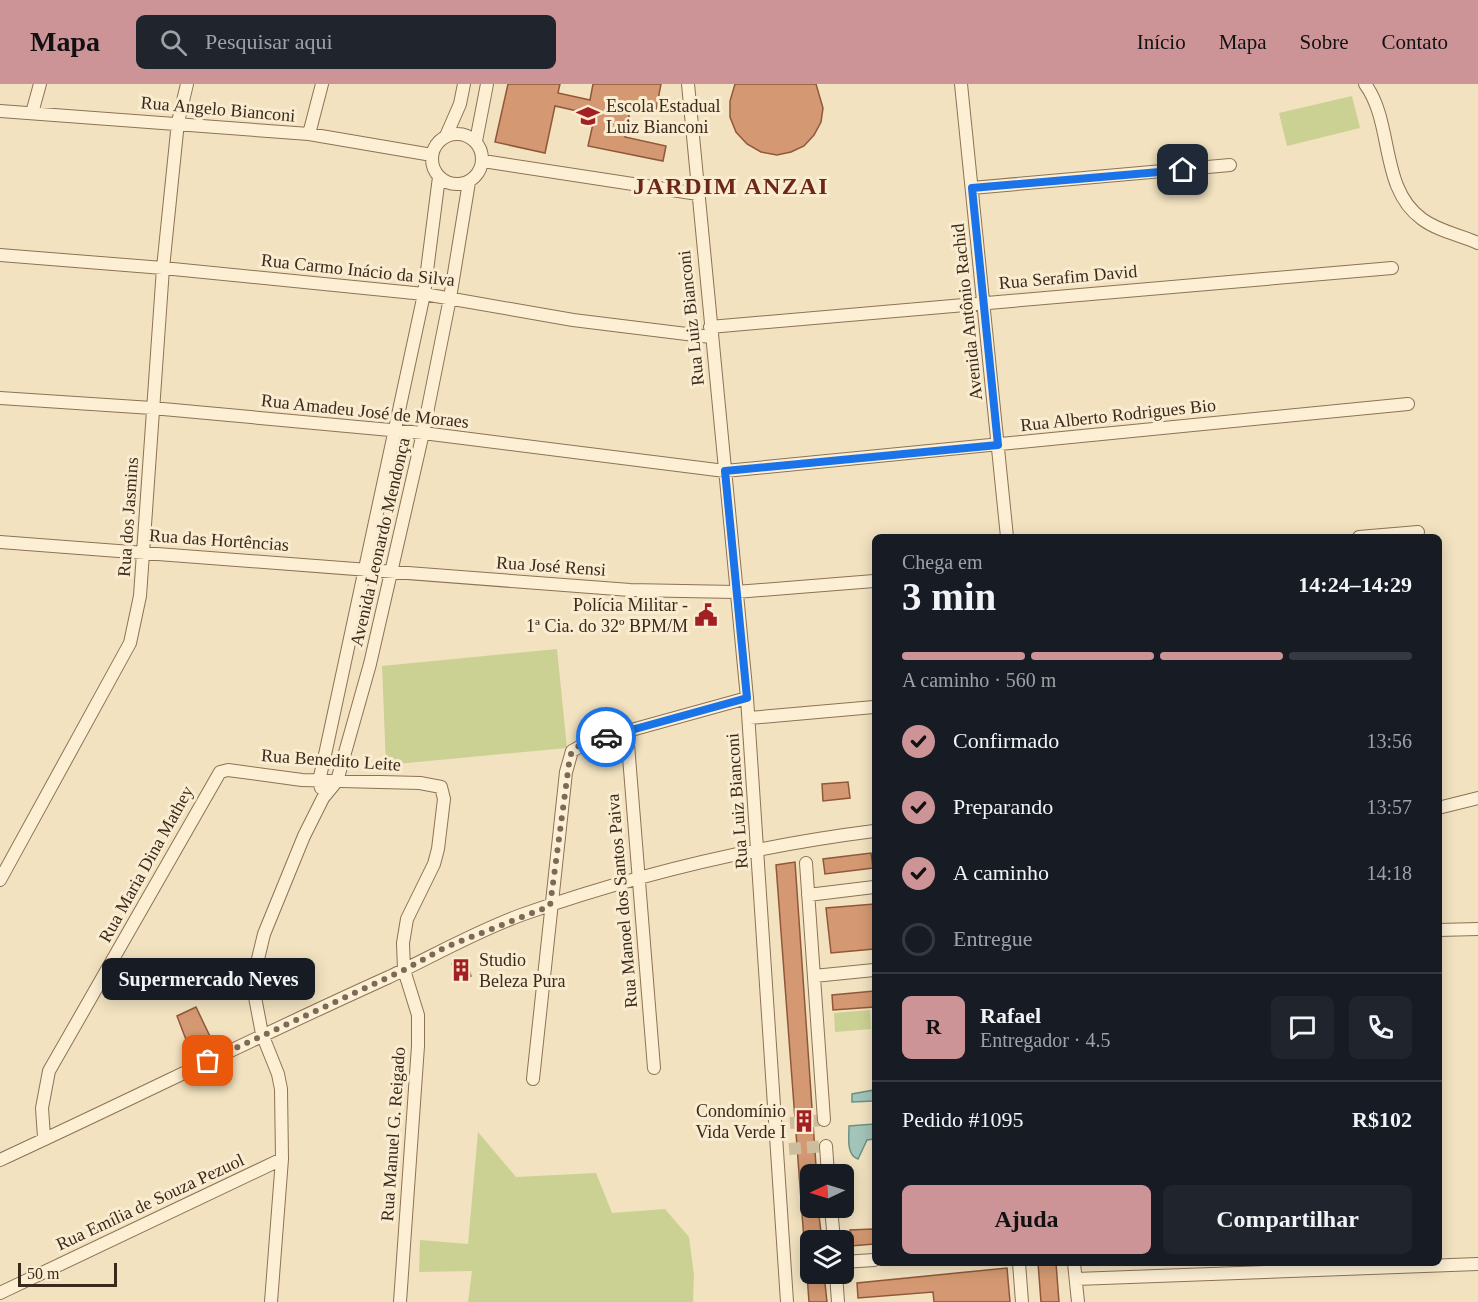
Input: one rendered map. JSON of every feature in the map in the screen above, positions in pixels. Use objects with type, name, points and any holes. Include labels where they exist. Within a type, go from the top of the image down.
[{"type":"street","points":[[32,113],[40,84]]},
{"type":"street","name":"Rua dos Jasmins","points":[[0,880],[130,643],[140,596],[144,552],[163,268],[178,122],[187,84]]},
{"type":"street","points":[[309,134],[322,84]]},
{"type":"street","points":[[446,136],[461,133],[476,141],[480,147],[483,160],[480,171],[469,182],[453,184],[439,177],[432,163],[434,147],[446,136],[460,104],[464,84]]},
{"type":"street","points":[[476,141],[487,84]]},
{"type":"street","name":"Rua Luiz Bianconi","points":[[688,84],[710,332],[747,698],[776,1124],[784,1150],[788,1302]]},
{"type":"street","name":"Avenida Antônio Rachid","points":[[962,84],[1007,534]]},
{"type":"street","points":[[1365,84],[1375,104],[1395,179],[1405,200],[1423,220],[1478,243]]},
{"type":"street","name":"Rua Angelo Bianconi","points":[[0,111],[178,122],[309,134],[432,155]]},
{"type":"street","points":[[483,160],[698,195]]},
{"type":"street","points":[[972,188],[1230,165]]},
{"type":"street","name":"Avenida Leonardo Mendonça","points":[[323,798],[319,781],[424,294],[439,177]]},
{"type":"street","name":"Avenida Leonardo Mendonça","points":[[270,1301],[282,1159],[281,1089],[278,1074],[262,1034],[255,980],[264,934],[323,798],[336,781],[370,664],[423,433],[450,297],[469,182]]},
{"type":"street","name":"Rua Carmo Inácio da Silva","points":[[0,255],[163,268],[424,294],[573,320],[710,332]]},
{"type":"street","name":"Rua Serafim David","points":[[710,332],[984,303],[1392,268]]},
{"type":"street","name":"Rua Amadeu José de Moraes","points":[[0,398],[152,408],[395,430],[725,471]]},
{"type":"street","name":"Rua Alberto Rodrigues Bio","points":[[725,471],[1408,404]]},
{"type":"street","points":[[1394,534],[1418,532]]},
{"type":"street","name":"Rua das Hortências","points":[[0,542],[364,570]]},
{"type":"street","name":"Rua José Rensi","points":[[364,570],[630,590],[736,592],[872,581]]},
{"type":"street","points":[[534,1079],[550,906],[570,756],[576,747],[582,744],[747,698]]},
{"type":"street","points":[[748,718],[872,707]]},
{"type":"street","name":"Rua Manoel dos Santos Paiva","points":[[627,732],[654,1068]]},
{"type":"street","name":"Rua Benedito Leite","points":[[220,772],[244,771],[319,781],[420,783],[441,787]]},
{"type":"street","name":"Rua Maria Dina Mathey","points":[[44,1137],[42,1108],[49,1071],[220,772]]},
{"type":"street","name":"Rua Manuel G. Reigado","points":[[400,1302],[418,1046],[417,1015],[404,970],[403,943],[407,919],[434,864],[438,849],[444,799],[441,787]]},
{"type":"street","points":[[1442,807],[1478,798]]},
{"type":"street","points":[[0,1160],[262,1034],[404,970],[490,927],[550,906],[639,880],[758,849],[872,831]]},
{"type":"street","points":[[806,862],[824,1120]]},
{"type":"street","points":[[808,895],[872,887]]},
{"type":"street","points":[[1442,930],[1478,929]]},
{"type":"street","points":[[814,976],[872,970]]},
{"type":"street","points":[[776,1124],[790,1123]]},
{"type":"street","points":[[826,1146],[827,1164]]},
{"type":"street","name":"Rua Emília de Souza Pezuol","points":[[0,1293],[282,1159]]},
{"type":"street","points":[[854,1261],[872,1260]]},
{"type":"street","points":[[1442,1264],[1478,1264]]},
{"type":"street","points":[[1019,1266],[1022,1302]]},
{"type":"street","points":[[1074,1266],[1078,1302]]},
{"type":"street","points":[[1076,1280],[1380,1266]]},
{"type":"street","points":[[837,1284],[838,1302]]},
{"type":"green space","points":[[1352,96],[1360,128],[1287,146],[1279,113]]},
{"type":"green space","points":[[557,649],[567,748],[386,765],[382,666]]},
{"type":"green space","points":[[870,1010],[871,1029],[835,1032],[834,1013]]},
{"type":"green space","points":[[478,1132],[516,1177],[596,1173],[612,1213],[665,1209],[689,1237],[694,1275],[693,1302],[468,1302],[472,1271],[419,1272],[420,1240],[468,1244]]},
{"type":"water","points":[[872,1090],[872,1101],[852,1102],[852,1094]]},
{"type":"water","points":[[872,1124],[872,1139],[867,1140],[858,1159],[850,1150],[849,1126]]},
{"type":"building","points":[[508,84],[560,84],[558,93],[590,100],[593,84],[661,84],[656,110],[631,105],[625,137],[666,146],[663,161],[588,146],[595,115],[555,106],[545,153],[495,142]]},
{"type":"building","points":[[735,84],[816,84],[823,108],[821,122],[814,135],[804,146],[777,155],[761,152],[747,144],[736,132],[730,117],[730,101]]},
{"type":"building","points":[[848,782],[850,798],[823,801],[822,784]]},
{"type":"building","points":[[871,853],[872,868],[825,874],[823,859]]},
{"type":"building","points":[[795,862],[816,1164],[800,1164],[800,1186],[776,865]]},
{"type":"building","points":[[872,904],[872,949],[831,953],[826,908]]},
{"type":"building","name":"Studio Beleza Pura","points":[[465,959],[471,976],[460,981],[452,964]]},
{"type":"building","points":[[872,991],[872,1007],[833,1010],[832,995]]},
{"type":"building","points":[[196,1007],[215,1047],[193,1058],[177,1016]]},
{"type":"building","points":[[802,1218],[819,1218],[821,1230],[803,1230]]},
{"type":"building","points":[[872,1229],[872,1244],[854,1246],[854,1230],[850,1230]]},
{"type":"building","points":[[1038,1266],[1056,1266],[1059,1302],[1041,1302]]},
{"type":"building","points":[[1007,1268],[1010,1302],[934,1302],[933,1292],[858,1298],[857,1283]]},
{"type":"building","points":[[808,1284],[825,1284],[827,1302],[809,1302]]},
{"type":"tunnel","points":[[790,1123],[824,1120]]},
{"type":"tunnel","points":[[789,1149],[826,1146]]},
{"type":"way so far","points":[[208,1061],[404,970],[490,927],[550,906],[566,772],[570,756],[576,747],[606,737]]},
{"type":"place","name":"Escola Estadual Luiz Bianconi","points":[[588,116]]},
{"type":"place","name":"Polícia Militar - 1ª Cia. do 32º BPM/M","points":[[706,615]]},
{"type":"place","name":"Studio Beleza Pura","points":[[461,970]]},
{"type":"place","name":"Supermercado Neves","points":[[208,1061]]},
{"type":"place","name":"Condomínio Vida Verde I","points":[[804,1121]]},
{"type":"district","name":"JARDIM ANZAI","points":[[731,186]]},
{"type":"route","points":[[606,737],[747,698],[725,471],[998,445],[972,188],[1183,170]]}]
